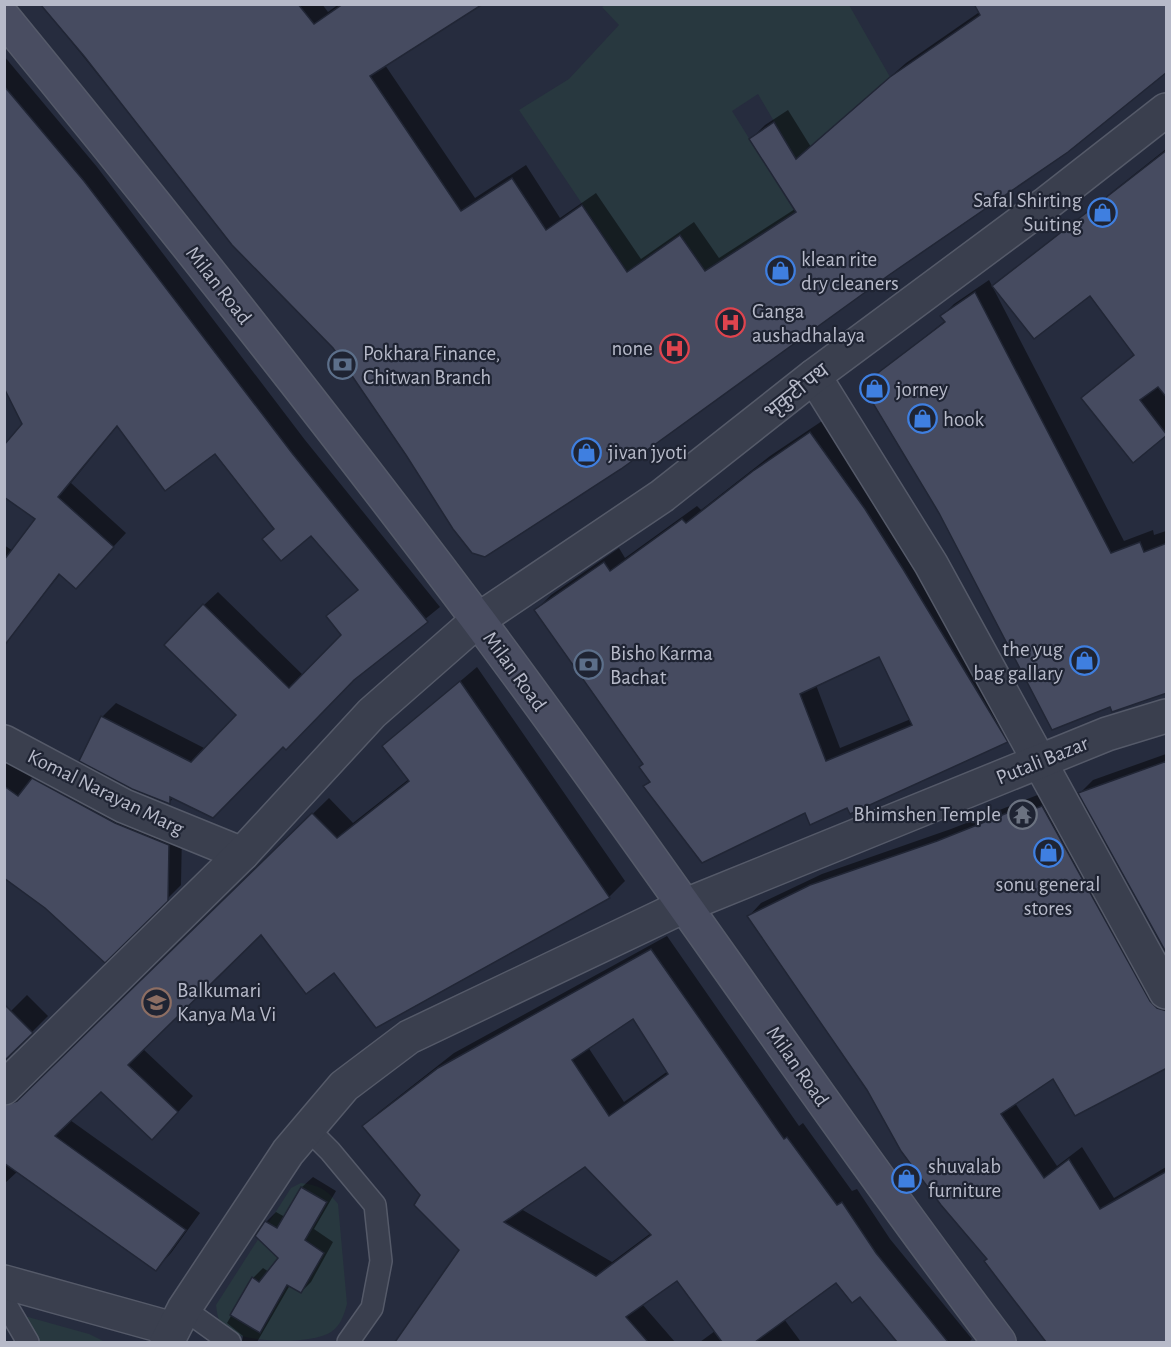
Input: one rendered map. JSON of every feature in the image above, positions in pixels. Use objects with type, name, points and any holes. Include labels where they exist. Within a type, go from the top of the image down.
[{"type":"street","name":"Milan Road","points":[[4,18],[209,272],[478,620],[686,905],[895,1204],[999,1342]]},
{"type":"street","name":"भृकुटी पथ","points":[[4,1088],[242,854],[372,713],[478,620],[662,496],[814,376],[1047,203],[1167,110]]},
{"type":"street","points":[[814,376],[931,564],[1167,992]]},
{"type":"street","name":"Putali Bazar","points":[[175,1327],[288,1152],[344,1086],[409,1037],[686,905],[1107,734],[1167,717]]},
{"type":"street","name":"Komal Narayan Marg","points":[[4,742],[124,806],[242,854]]},
{"type":"street","points":[[4,1282],[175,1327]]},
{"type":"lane","points":[[308,1129],[330,1150],[375,1205],[381,1261],[372,1308],[348,1342]]},
{"type":"lane","points":[[4,1301],[28,1342]]},
{"type":"lane","points":[[175,1327],[230,1342]]},
{"type":"shaded area","points":[[606,5],[849,5],[890,77],[796,159],[758,94],[732,111],[823,257],[706,272],[680,235],[648,257],[636,284],[519,110],[569,79],[619,25],[602,7]]},
{"type":"shaded area","points":[[301,1183],[322,1189],[338,1204],[347,1304],[342,1320],[331,1332],[322,1336],[293,1341],[245,1337],[232,1333],[221,1325],[216,1305],[291,1188]]},
{"type":"shaded area","points":[[28,1317],[89,1334],[105,1342],[35,1342],[21,1318]]},
{"type":"building","points":[[40,4],[298,4],[314,24],[343,4],[483,4],[370,76],[461,211],[512,178],[546,230],[582,205],[627,272],[680,235],[705,271],[796,212],[749,139],[774,122],[796,159],[890,77],[980,15],[974,4],[1167,4],[1167,72],[1068,152],[889,275],[621,469],[485,557],[472,553],[453,529],[333,348],[232,245],[84,56]]},
{"type":"building","points":[[4,86],[84,181],[292,453],[428,622],[354,680],[286,750],[283,747],[213,818],[170,797],[170,804],[132,789],[79,761],[101,716],[191,762],[236,715],[164,645],[203,604],[289,688],[341,635],[326,616],[358,590],[311,536],[281,561],[262,539],[274,529],[215,454],[165,491],[117,426],[58,497],[114,547],[76,589],[59,574],[4,646],[4,560],[35,519],[4,497],[4,445],[22,424],[4,388]]},
{"type":"building","points":[[1167,150],[1167,398],[1158,387],[1140,400],[1167,435],[1133,463],[1081,398],[1134,355],[1090,296],[1034,339],[992,286]]},
{"type":"building","points":[[975,292],[1111,553],[1140,542],[1144,552],[1167,543],[1167,693],[1112,712],[1110,707],[1052,730],[939,513],[862,385],[945,322],[940,316]]},
{"type":"building","points":[[810,432],[865,509],[1008,742],[850,814],[847,808],[810,825],[805,813],[702,863],[643,786],[650,782],[639,767],[643,764],[534,610],[604,562],[610,571],[682,519],[686,523],[753,471]],"holes":[[[879,657],[912,725],[826,761],[800,694]]]},
{"type":"building","points":[[460,681],[610,898],[376,1028],[334,973],[306,994],[261,935],[128,1065],[178,1112],[152,1140],[101,1092],[55,1136],[186,1230],[156,1271],[4,1163],[4,1106],[17,1101],[312,813],[337,838],[409,781],[382,746]]},
{"type":"building","points":[[1167,761],[1167,954],[1078,793]]},
{"type":"building","points":[[32,778],[115,823],[169,845],[168,901],[105,963],[45,908],[4,878],[4,786],[18,796]]},
{"type":"building","points":[[1032,803],[1034,809],[1042,806],[1150,1001],[1157,1008],[1167,1011],[1167,1068],[1075,1116],[1053,1079],[1001,1114],[1044,1178],[1069,1159],[1100,1209],[1167,1171],[1167,1342],[1046,1342],[984,1261],[987,1259],[941,1205],[901,1151],[867,1090],[747,916],[810,885],[937,841]]},
{"type":"building","points":[[651,949],[784,1139],[787,1137],[837,1205],[842,1202],[876,1253],[948,1342],[897,1342],[860,1297],[852,1303],[836,1283],[755,1342],[722,1342],[677,1281],[626,1317],[648,1342],[395,1342],[459,1250],[414,1205],[420,1195],[362,1126],[438,1068]],"holes":[[[633,1019],[668,1074],[609,1116],[572,1060]],[[585,1167],[651,1235],[596,1276],[504,1222]]]},
{"type":"building","points":[[4,1004],[33,1033],[4,1061]]},
{"type":"building","points":[[301,1187],[327,1202],[305,1240],[324,1253],[301,1293],[287,1285],[260,1333],[230,1315],[252,1277],[259,1282],[278,1258],[255,1236],[265,1221],[277,1228]]},
{"type":"place","name":"Safal Shirting Suiting","points":[[1103,212]]},
{"type":"place","name":"klean rite dry cleaners","points":[[780,271]]},
{"type":"place","name":"Ganga aushadhalaya","points":[[731,323]]},
{"type":"place","name":"none","points":[[674,348]]},
{"type":"place","name":"Pokhara Finance, Chitwan Branch","points":[[342,365]]},
{"type":"place","name":"jorney","points":[[875,389]]},
{"type":"place","name":"hook","points":[[922,419]]},
{"type":"place","name":"jivan jyoti","points":[[587,452]]},
{"type":"place","name":"the yug bag gallary","points":[[1084,661]]},
{"type":"place","name":"Bisho Karma Bachat","points":[[589,665]]},
{"type":"place","name":"Bhimshen Temple","points":[[1022,814]]},
{"type":"place","name":"sonu general stores","points":[[1048,853]]},
{"type":"place","name":"Balkumari Kanya Ma Vi","points":[[156,1002]]},
{"type":"place","name":"shuvalab furniture","points":[[907,1178]]}]
